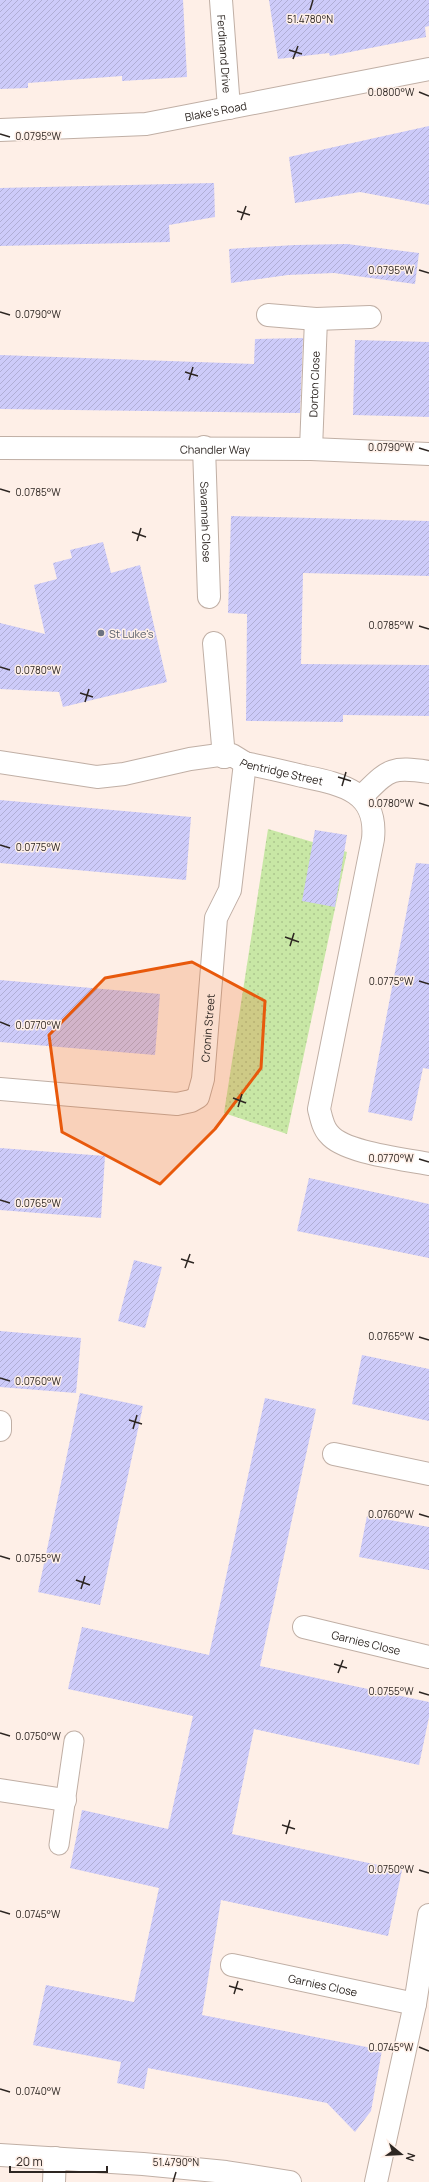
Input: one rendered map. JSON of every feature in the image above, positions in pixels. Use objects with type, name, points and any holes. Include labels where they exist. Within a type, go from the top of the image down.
[{"type":"street","name":"Ferdinand Drive","points":[[220,0],[229,108]]},
{"type":"street","name":"Blake's Road","points":[[0,130],[146,124],[429,68]]},
{"type":"street","points":[[268,315],[316,319],[370,317]]},
{"type":"street","name":"Dorton Close","points":[[311,449],[316,319]]},
{"type":"street","name":"Chandler Way","points":[[0,448],[204,447],[311,449],[429,454]]},
{"type":"street","name":"Savannah Close","points":[[204,447],[209,597]]},
{"type":"street","points":[[214,643],[224,757]]},
{"type":"street","name":"Pentridge Street","points":[[0,762],[97,776],[124,774],[190,759],[219,755],[224,757],[232,755],[245,763],[335,784],[361,797]]},
{"type":"street","name":"Cronin Street","points":[[0,1090],[177,1104],[191,1101],[198,1097],[203,1079],[216,918],[230,890],[245,763]]},
{"type":"street","points":[[429,772],[406,768],[395,769],[381,778],[361,797],[368,806],[374,825],[320,1103],[321,1119],[329,1134],[338,1142],[366,1152],[429,1164]]},
{"type":"street","points":[[0,1422],[0,1430]]},
{"type":"street","points":[[334,1454],[429,1474]]},
{"type":"street","name":"Garnies Close","points":[[304,1628],[429,1657]]},
{"type":"street","points":[[0,1790],[65,1800]]},
{"type":"street","points":[[376,2182],[415,2004],[429,1919]]},
{"type":"street","name":"Garnies Close","points":[[232,1965],[415,2004]]},
{"type":"street","points":[[0,2155],[226,2172],[290,2182]]},
{"type":"street","points":[[54,2182],[55,2158]]},
{"type":"lane","points":[[59,1845],[74,1741]]},
{"type":"highlighted area","points":[[192,962],[265,1001],[261,1068],[215,1129],[160,1184],[62,1132],[49,1035],[105,978]]},
{"type":"green space","points":[[268,829],[347,852],[287,1134],[224,1113]]},
{"type":"building","points":[[0,0],[183,0],[187,77],[122,81],[122,76],[28,83],[28,88],[0,89]]},
{"type":"building","points":[[269,0],[429,0],[429,26],[425,27],[426,37],[330,56],[329,53],[278,59]]},
{"type":"building","points":[[429,126],[429,205],[360,192],[295,203],[289,157]]},
{"type":"building","points":[[214,183],[215,217],[169,225],[170,242],[0,246],[0,188]]},
{"type":"building","points":[[347,244],[419,253],[415,284],[334,273],[288,275],[231,283],[229,249],[295,245]]},
{"type":"building","points":[[303,338],[300,413],[0,409],[0,355],[254,364],[255,339]]},
{"type":"building","points":[[355,340],[429,342],[429,417],[353,415]]},
{"type":"building","points":[[231,516],[429,521],[429,576],[303,573],[301,664],[429,665],[429,716],[343,715],[343,722],[246,721],[247,614],[228,613]]},
{"type":"building","name":"St Luke's","points":[[103,542],[111,573],[140,565],[167,682],[63,707],[59,692],[0,689],[0,623],[45,634],[34,585],[57,579],[53,563],[72,558],[70,550]]},
{"type":"building","points":[[0,800],[191,817],[186,880],[0,863]]},
{"type":"building","points":[[315,830],[347,835],[335,907],[302,901]]},
{"type":"building","points":[[416,863],[429,864],[429,1069],[423,1068],[412,1121],[368,1112]]},
{"type":"building","points":[[0,980],[160,994],[155,1055],[0,1042]]},
{"type":"building","points":[[0,1148],[105,1156],[101,1218],[0,1210]]},
{"type":"building","points":[[309,1178],[429,1204],[429,1258],[297,1231]]},
{"type":"building","points":[[134,1260],[162,1267],[145,1328],[118,1321]]},
{"type":"building","points":[[0,1331],[81,1338],[76,1393],[0,1387]]},
{"type":"building","points":[[362,1355],[429,1369],[429,1421],[352,1404]]},
{"type":"building","points":[[80,1393],[143,1406],[100,1605],[38,1592]]},
{"type":"building","points":[[265,1398],[316,1409],[260,1666],[429,1702],[429,1717],[419,1765],[254,1729],[232,1834],[402,1870],[388,1936],[221,1900],[202,2015],[382,2050],[371,2111],[355,2132],[327,2103],[148,2068],[144,2089],[117,2083],[121,2062],[33,2045],[46,1985],[134,2002],[159,1888],[70,1868],[82,1810],[168,1829],[193,1716],[68,1689],[82,1627],[209,1655]]},
{"type":"building","points":[[367,1516],[429,1527],[429,1570],[359,1557]]},
{"type":"place","name":"St Luke's","points":[[101,633]]}]
